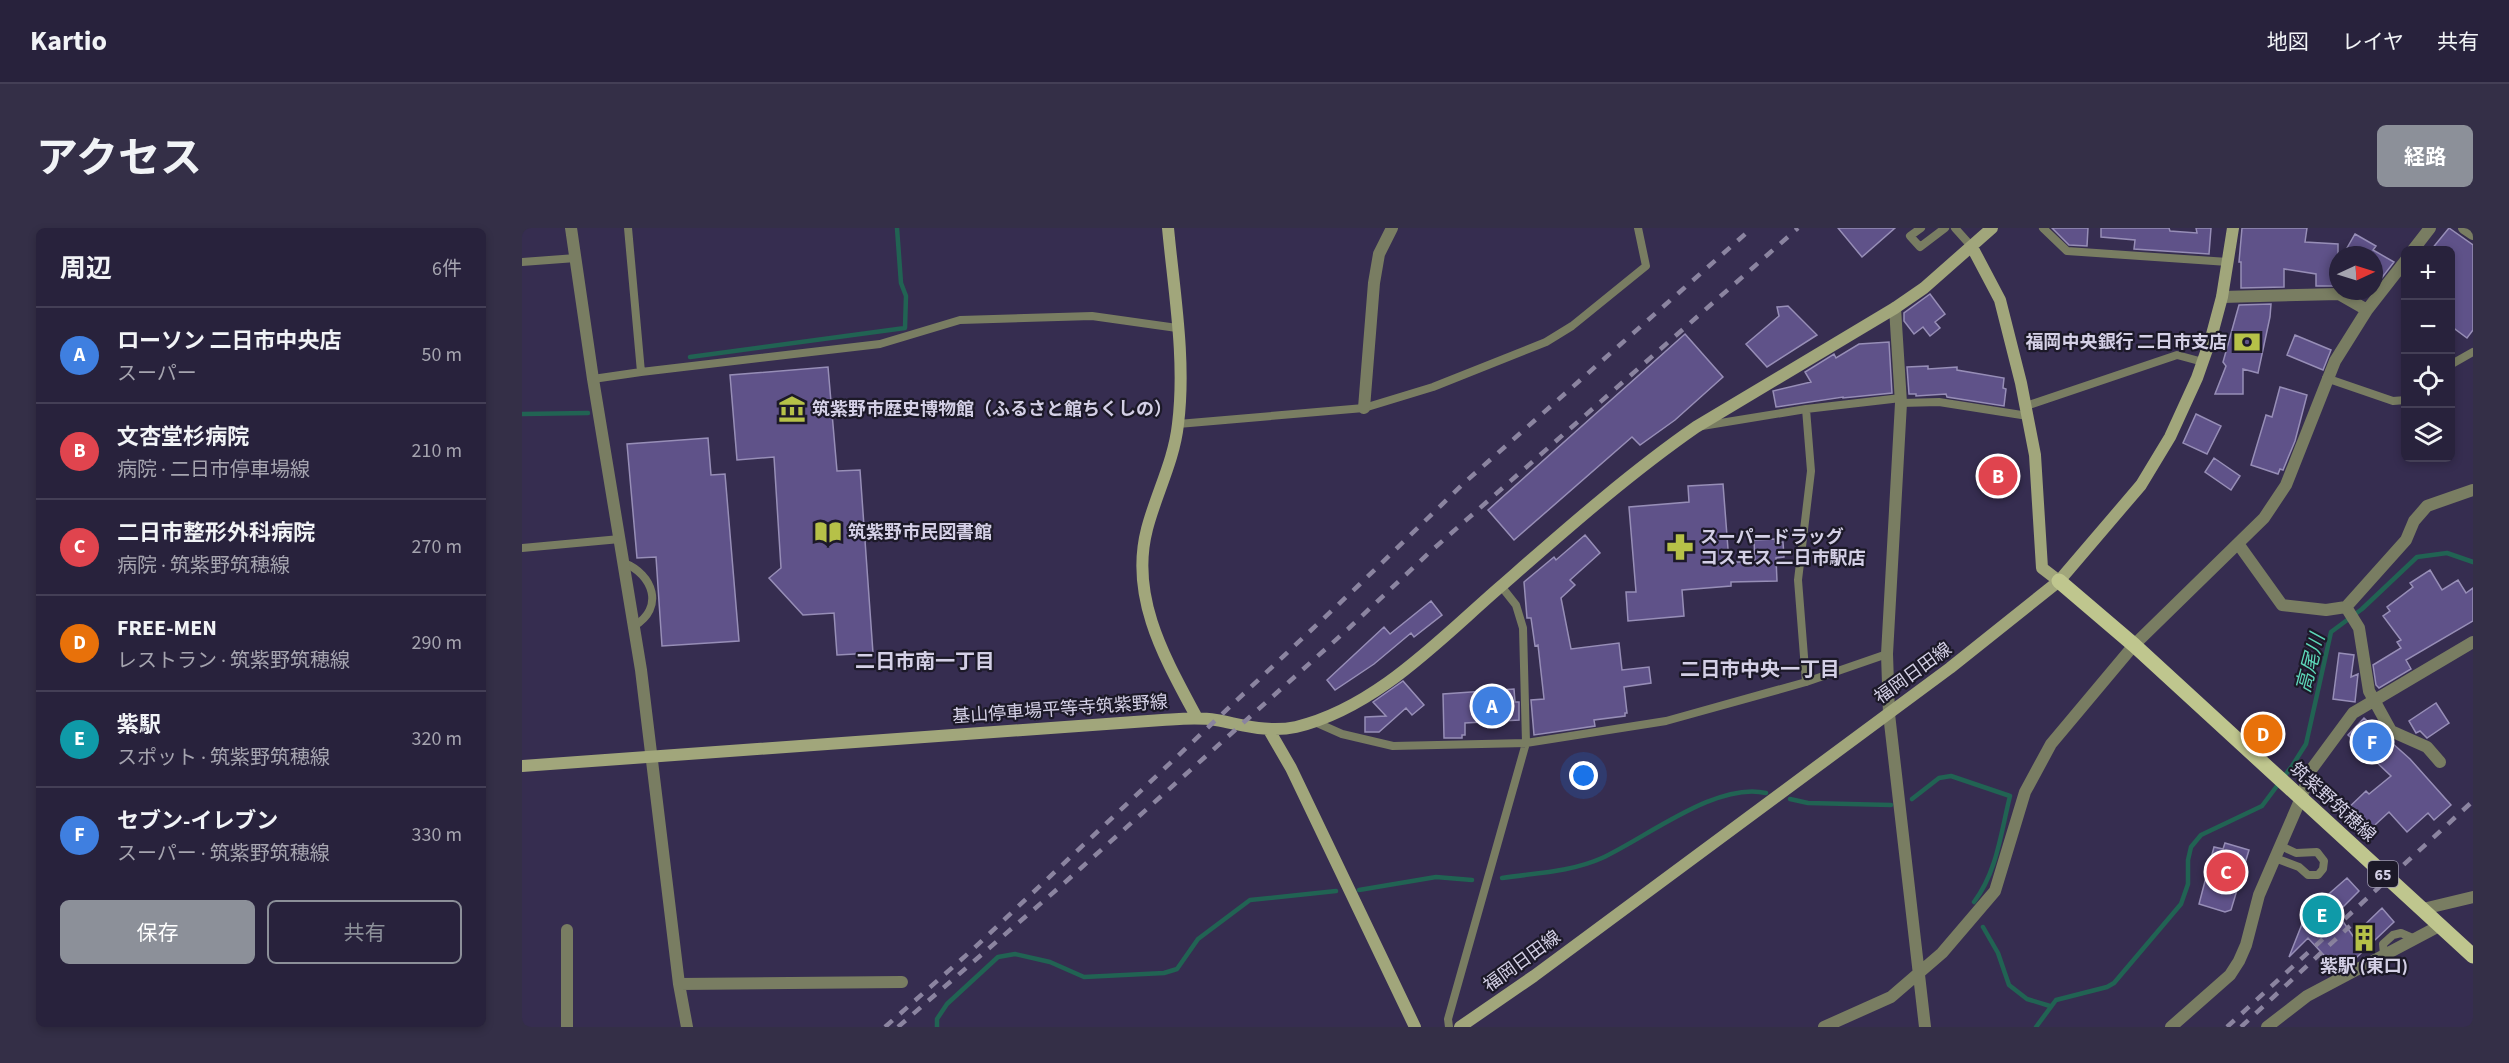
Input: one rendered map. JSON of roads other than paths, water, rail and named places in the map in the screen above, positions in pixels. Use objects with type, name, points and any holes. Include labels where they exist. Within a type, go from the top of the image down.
[{"type":"main road","points":[[1168,228],[1177,328],[1178,424],[1172,459],[1159,489],[1146,532],[1141,567],[1152,627],[1197,718]]},
{"type":"main road","name":"基山停車場平等寺筑紫野線","points":[[522,766],[1197,718],[1269,730],[1315,722],[1354,705],[1379,688],[1436,643],[1666,447],[1895,308],[1924,288],[1992,228]]},
{"type":"main road","name":"福岡日田線","points":[[1460,1027],[1534,976],[1889,714],[2019,615],[2059,581],[2141,485],[2170,437],[2203,362],[2222,297],[2233,228]]},
{"type":"main road","points":[[1972,247],[2000,300],[2027,411],[2035,455],[2042,568],[2059,581]]},
{"type":"main road","name":"筑紫野筑穂線","points":[[2059,581],[2134,645],[2473,956]]},
{"type":"main road","points":[[1269,730],[1292,768],[1415,1027]]},
{"type":"street","points":[[571,228],[593,380],[634,626],[653,757],[679,984],[687,1027]]},
{"type":"street","points":[[1364,408],[1374,283],[1379,254],[1392,228]]},
{"type":"street","points":[[2416,246],[2430,228]]},
{"type":"street","points":[[2464,228],[2473,234]]},
{"type":"street","points":[[1824,1027],[1891,998],[1959,935],[1995,891],[2025,792],[2051,744],[2134,645],[2239,545],[2264,518],[2286,485],[2326,378],[2367,310],[2401,266]]},
{"type":"street","points":[[2222,297],[2339,294],[2367,310]]},
{"type":"street","points":[[1895,308],[1901,401],[1887,654],[1889,714],[1925,1027]]},
{"type":"street","points":[[2348,610],[2406,540],[2414,521],[2427,506],[2473,490]]},
{"type":"street","points":[[2239,545],[2282,605],[2348,610]]},
{"type":"street","points":[[2348,610],[2357,626],[2363,648],[2369,691],[2391,732],[2427,747],[2440,762]]},
{"type":"street","points":[[2171,1027],[2230,975],[2246,945],[2259,895],[2281,846],[2298,795],[2311,770],[2353,713],[2373,699],[2473,642]]},
{"type":"street","points":[[2423,909],[2473,897]]},
{"type":"street","points":[[2267,1027],[2298,1002],[2441,925]]},
{"type":"street","points":[[567,930],[567,1027]]},
{"type":"street","points":[[679,984],[903,982]]},
{"type":"lane","points":[[628,228],[641,372]]},
{"type":"lane","points":[[1178,424],[1364,408],[1433,387],[1546,342],[1572,326],[1646,266],[1638,228]]},
{"type":"lane","points":[[1921,228],[1910,236],[1920,247],[1945,228]]},
{"type":"lane","points":[[1956,228],[1972,247]]},
{"type":"lane","points":[[2043,228],[2067,251],[2228,262]]},
{"type":"lane","points":[[522,262],[576,258]]},
{"type":"lane","points":[[593,380],[641,372],[880,344],[960,320],[1092,316],[1177,328]]},
{"type":"lane","points":[[2455,363],[2473,352]]},
{"type":"lane","points":[[1696,427],[1806,409],[1901,401],[1939,402],[2027,411],[2177,355],[2203,362]]},
{"type":"lane","points":[[2326,378],[2392,401],[2401,400]]},
{"type":"lane","points":[[1806,409],[1811,471],[1798,580],[1806,682]]},
{"type":"lane","points":[[522,548],[620,539]]},
{"type":"lane","points":[[624,563],[640,571],[650,585],[652,604],[650,611],[642,622],[634,626]]},
{"type":"lane","points":[[1449,1027],[1448,1018],[1526,743],[1523,628],[1516,605],[1501,586]]},
{"type":"lane","points":[[1315,722],[1342,735],[1393,746],[1526,743],[1666,721],[1806,682],[1887,654]]},
{"type":"lane","points":[[2275,858],[2299,867],[2308,875],[2318,875],[2323,869],[2324,861],[2317,852],[2296,853],[2281,846]]},
{"type":"waterway","points":[[690,357],[905,328],[906,296],[901,283],[897,228]]},
{"type":"waterway","points":[[522,414],[588,413]]},
{"type":"waterway","name":"高尾川","points":[[2036,1027],[2056,1000],[2107,987],[2114,983],[2181,904],[2188,884],[2188,860],[2191,847],[2201,835],[2262,806],[2292,766],[2306,744],[2331,632],[2362,609],[2417,557],[2447,553],[2473,562]]},
{"type":"waterway","points":[[1912,799],[1939,778],[1951,776],[2010,796],[1993,865],[1974,902]]},
{"type":"waterway","points":[[1502,878],[1590,863],[1704,803],[1726,795],[1747,792],[1766,793]]},
{"type":"waterway","points":[[1790,799],[1808,803],[1891,805]]},
{"type":"waterway","points":[[1359,890],[1436,877],[1472,880]]},
{"type":"waterway","points":[[937,1027],[937,1019],[947,1004],[998,957],[1015,954],[1050,962],[1084,977],[1164,973],[1177,969],[1198,939],[1250,900],[1336,891]]},
{"type":"waterway","points":[[1983,927],[1998,953],[2009,985],[2027,999],[2050,1006]]},
{"type":"railway","points":[[885,1027],[971,951],[1464,483],[1752,228]]},
{"type":"railway","points":[[898,1027],[1062,885],[1348,629],[1431,551],[1798,228]]},
{"type":"railway","points":[[2227,1027],[2473,801]]},
{"type":"railway","points":[[2241,1027],[2350,926]]},
{"type":"place","name":"福岡中央銀行 二日市支店","points":[[2247,342]]},
{"type":"place","name":"筑紫野市歴史博物館（ふるさと館ちくしの）","points":[[792,409]]},
{"type":"place","name":"文杏堂杉病院","points":[[1998,476]]},
{"type":"place","name":"筑紫野市民図書館","points":[[828,532]]},
{"type":"place","name":"スーパードラッグ コスモス 二日市駅店","points":[[1680,547]]},
{"type":"place","name":"ローソン 二日市中央店","points":[[1492,706]]},
{"type":"place","name":"FREE-MEN","points":[[2263,734]]},
{"type":"place","name":"セブン-イレブン","points":[[2372,742]]},
{"type":"place","name":"二日市整形外科病院","points":[[2226,872]]},
{"type":"place","name":"紫駅","points":[[2322,915]]},
{"type":"place","name":"紫駅 (東口)","points":[[2364,938]]},
{"type":"district","name":"二日市南一丁目","points":[[925,661]]},
{"type":"district","name":"二日市中央一丁目","points":[[1760,669]]}]
